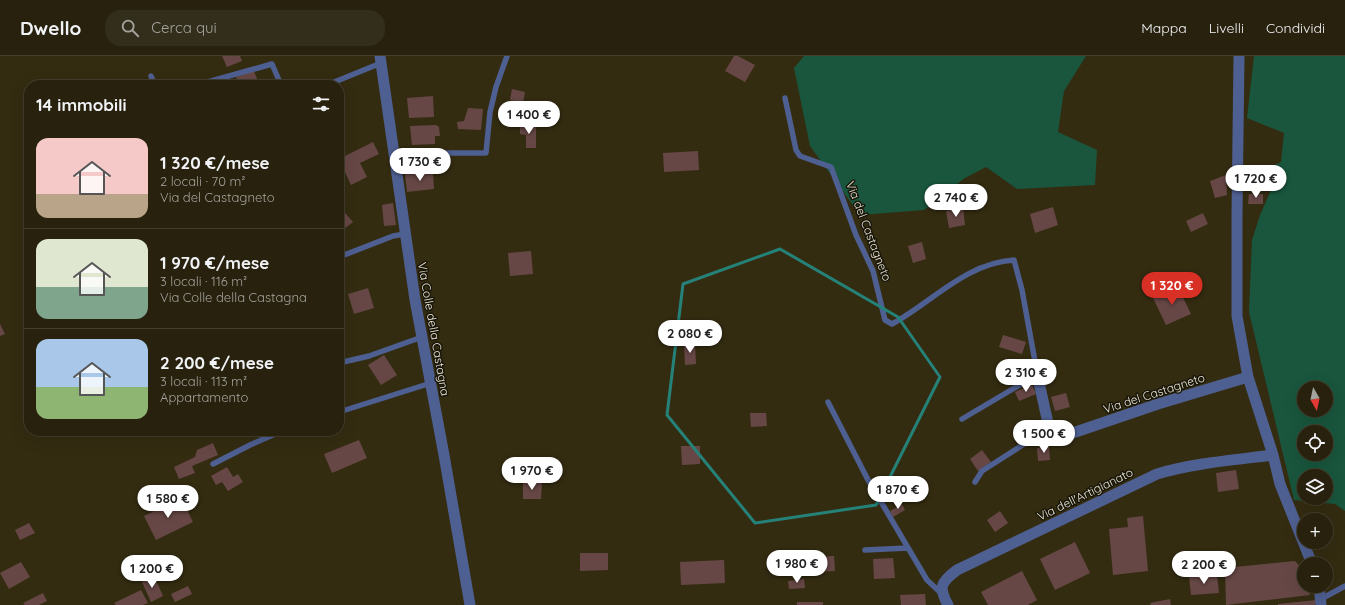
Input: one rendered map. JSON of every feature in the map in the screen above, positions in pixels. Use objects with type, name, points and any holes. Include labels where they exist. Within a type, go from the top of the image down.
[{"type":"street","points":[[1239,56],[1237,316],[1248,377],[1273,454],[1280,484],[1309,557]]},
{"type":"street","name":"Via Colle della Castagna","points":[[380,59],[405,234],[470,605]]},
{"type":"street","name":"Via del Castagneto","points":[[1038,376],[1050,432],[1058,438],[1158,404],[1248,377]]},
{"type":"street","name":"Via dell'Artigianato","points":[[942,594],[943,584],[950,575],[958,570],[1157,474],[1201,464],[1273,454]]},
{"type":"street","points":[[942,594],[948,605]]},
{"type":"lane","points":[[394,157],[450,153],[486,153],[490,112],[496,87],[507,56]]},
{"type":"lane","points":[[337,80],[380,59]]},
{"type":"lane","points":[[215,80],[272,64],[279,80]]},
{"type":"lane","points":[[151,76],[153,80]]},
{"type":"lane","name":"Via del Castagneto","points":[[785,98],[796,150],[800,156],[831,167],[856,235],[873,271],[885,320],[892,324],[898,321],[936,294],[968,274],[1001,261],[1014,260],[1022,290],[1038,376]]},
{"type":"lane","points":[[344,255],[393,236],[405,234]]},
{"type":"lane","points":[[344,362],[369,356],[422,337]]},
{"type":"lane","points":[[962,419],[1038,376]]},
{"type":"lane","points":[[344,410],[431,383]]},
{"type":"lane","points":[[828,402],[867,478],[908,548],[927,580],[942,594]]},
{"type":"lane","points":[[975,482],[982,471],[1035,437],[1050,432]]},
{"type":"lane","points":[[213,464],[271,436]]},
{"type":"lane","points":[[865,550],[908,548]]},
{"type":"lane","points":[[1321,602],[1345,586]]},
{"type":"highlighted area","points":[[780,249],[898,317],[940,377],[876,505],[755,523],[667,415],[683,284]]},
{"type":"green space","points":[[804,56],[1086,56],[1064,91],[1058,132],[1097,150],[1095,185],[1017,189],[986,167],[965,178],[924,210],[860,215],[810,146],[794,68]]},
{"type":"green space","points":[[1254,56],[1345,56],[1345,511],[1333,504],[1333,469],[1297,469],[1297,500],[1294,500],[1249,312],[1252,240],[1260,215],[1272,188],[1256,175],[1281,162],[1284,133],[1247,118]]},
{"type":"building","points":[[222,56],[240,56],[242,61],[227,67]]},
{"type":"building","points":[[734,56],[738,56],[755,65],[745,82],[725,71]]},
{"type":"building","points":[[254,71],[257,80],[237,80],[236,77]]},
{"type":"building","points":[[512,89],[525,92],[523,103],[510,100]]},
{"type":"building","points":[[433,96],[434,117],[409,118],[407,98]]},
{"type":"building","points":[[468,108],[483,109],[481,130],[458,129],[457,122],[464,121]]},
{"type":"building","points":[[520,124],[536,124],[536,148],[526,148],[526,135],[520,134]]},
{"type":"building","points":[[436,125],[439,127],[440,136],[435,136],[435,144],[412,145],[410,126]]},
{"type":"building","points":[[373,142],[379,154],[360,163],[367,177],[351,185],[344,170],[344,156]]},
{"type":"building","points":[[698,151],[699,170],[664,172],[663,153]]},
{"type":"building","points":[[433,172],[434,189],[407,192],[405,174]]},
{"type":"building","points":[[1226,175],[1227,195],[1215,198],[1210,181]]},
{"type":"building","points":[[1249,194],[1263,194],[1263,204],[1248,204]]},
{"type":"building","points":[[393,203],[396,225],[384,226],[382,205]]},
{"type":"building","points":[[1053,207],[1058,225],[1035,233],[1030,214]]},
{"type":"building","points":[[963,208],[965,225],[949,228],[946,211]]},
{"type":"building","points":[[344,212],[353,222],[344,229]]},
{"type":"building","points":[[1203,213],[1208,224],[1191,232],[1186,221]]},
{"type":"building","points":[[922,242],[926,259],[913,263],[908,246]]},
{"type":"building","points":[[531,251],[533,274],[510,276],[508,253]]},
{"type":"building","points":[[1178,287],[1191,314],[1166,325],[1153,298]]},
{"type":"building","points":[[368,288],[374,308],[354,314],[348,294]]},
{"type":"building","points":[[0,324],[5,334],[0,336]]},
{"type":"building","points":[[1003,335],[1026,342],[1022,354],[999,347]]},
{"type":"building","points":[[695,344],[696,364],[685,365],[684,345]]},
{"type":"building","points":[[384,355],[397,375],[381,385],[368,365]]},
{"type":"building","points":[[1032,385],[1036,394],[1019,401],[1015,392]]},
{"type":"building","points":[[1066,393],[1070,407],[1055,411],[1051,397]]},
{"type":"building","points":[[750,413],[766,413],[767,426],[751,427]]},
{"type":"building","points":[[359,440],[367,458],[332,473],[324,454]]},
{"type":"building","points":[[213,443],[218,455],[192,466],[195,473],[179,479],[174,467],[195,457],[197,450]]},
{"type":"building","points":[[681,446],[700,446],[700,464],[682,465]]},
{"type":"building","points":[[1049,447],[1050,460],[1038,461],[1037,448]]},
{"type":"building","points":[[982,450],[991,462],[978,471],[970,459]]},
{"type":"building","points":[[227,467],[233,477],[238,474],[243,482],[228,491],[222,482],[216,485],[211,476]]},
{"type":"building","points":[[1236,470],[1239,489],[1218,492],[1216,473]]},
{"type":"building","points":[[523,483],[542,483],[541,499],[523,499]]},
{"type":"building","points":[[181,498],[193,522],[156,540],[144,516]]},
{"type":"building","points":[[902,504],[905,510],[893,517],[890,511]]},
{"type":"building","points":[[1000,511],[1008,523],[995,532],[987,520]]},
{"type":"building","points":[[1143,516],[1148,571],[1113,575],[1109,529],[1128,527],[1127,518]]},
{"type":"building","points":[[29,523],[35,533],[20,540],[15,530]]},
{"type":"building","points":[[1075,542],[1090,573],[1055,590],[1040,559]]},
{"type":"building","points":[[580,553],[608,553],[608,570],[580,571]]},
{"type":"building","points":[[834,556],[835,571],[818,572],[817,557]]},
{"type":"building","points":[[893,558],[895,578],[874,579],[873,559]]},
{"type":"building","points":[[724,560],[725,583],[681,585],[680,562]]},
{"type":"building","points":[[1295,561],[1297,563],[1297,593],[1310,593],[1310,595],[1226,605],[1225,568]]},
{"type":"building","points":[[21,562],[30,577],[9,589],[0,573]]},
{"type":"building","points":[[1022,571],[1037,600],[1028,605],[988,605],[981,592]]},
{"type":"building","points":[[1217,574],[1219,593],[1191,595],[1189,577]]},
{"type":"building","points":[[154,576],[163,596],[151,602],[142,582]]},
{"type":"building","points":[[804,579],[805,588],[789,589],[788,581]]},
{"type":"building","points":[[188,586],[192,594],[175,602],[171,594]]},
{"type":"building","points":[[141,590],[148,603],[143,605],[116,605],[114,603]]},
{"type":"building","points":[[43,593],[47,601],[39,605],[25,605],[23,603]]},
{"type":"building","points":[[925,594],[926,605],[901,605],[900,595]]},
{"type":"building","points":[[1170,599],[1171,605],[1151,605],[1150,603]]},
{"type":"building","points":[[1316,600],[1315,605],[1278,605],[1278,604]]},
{"type":"building","points":[[797,602],[823,602],[823,605],[797,605]]}]
